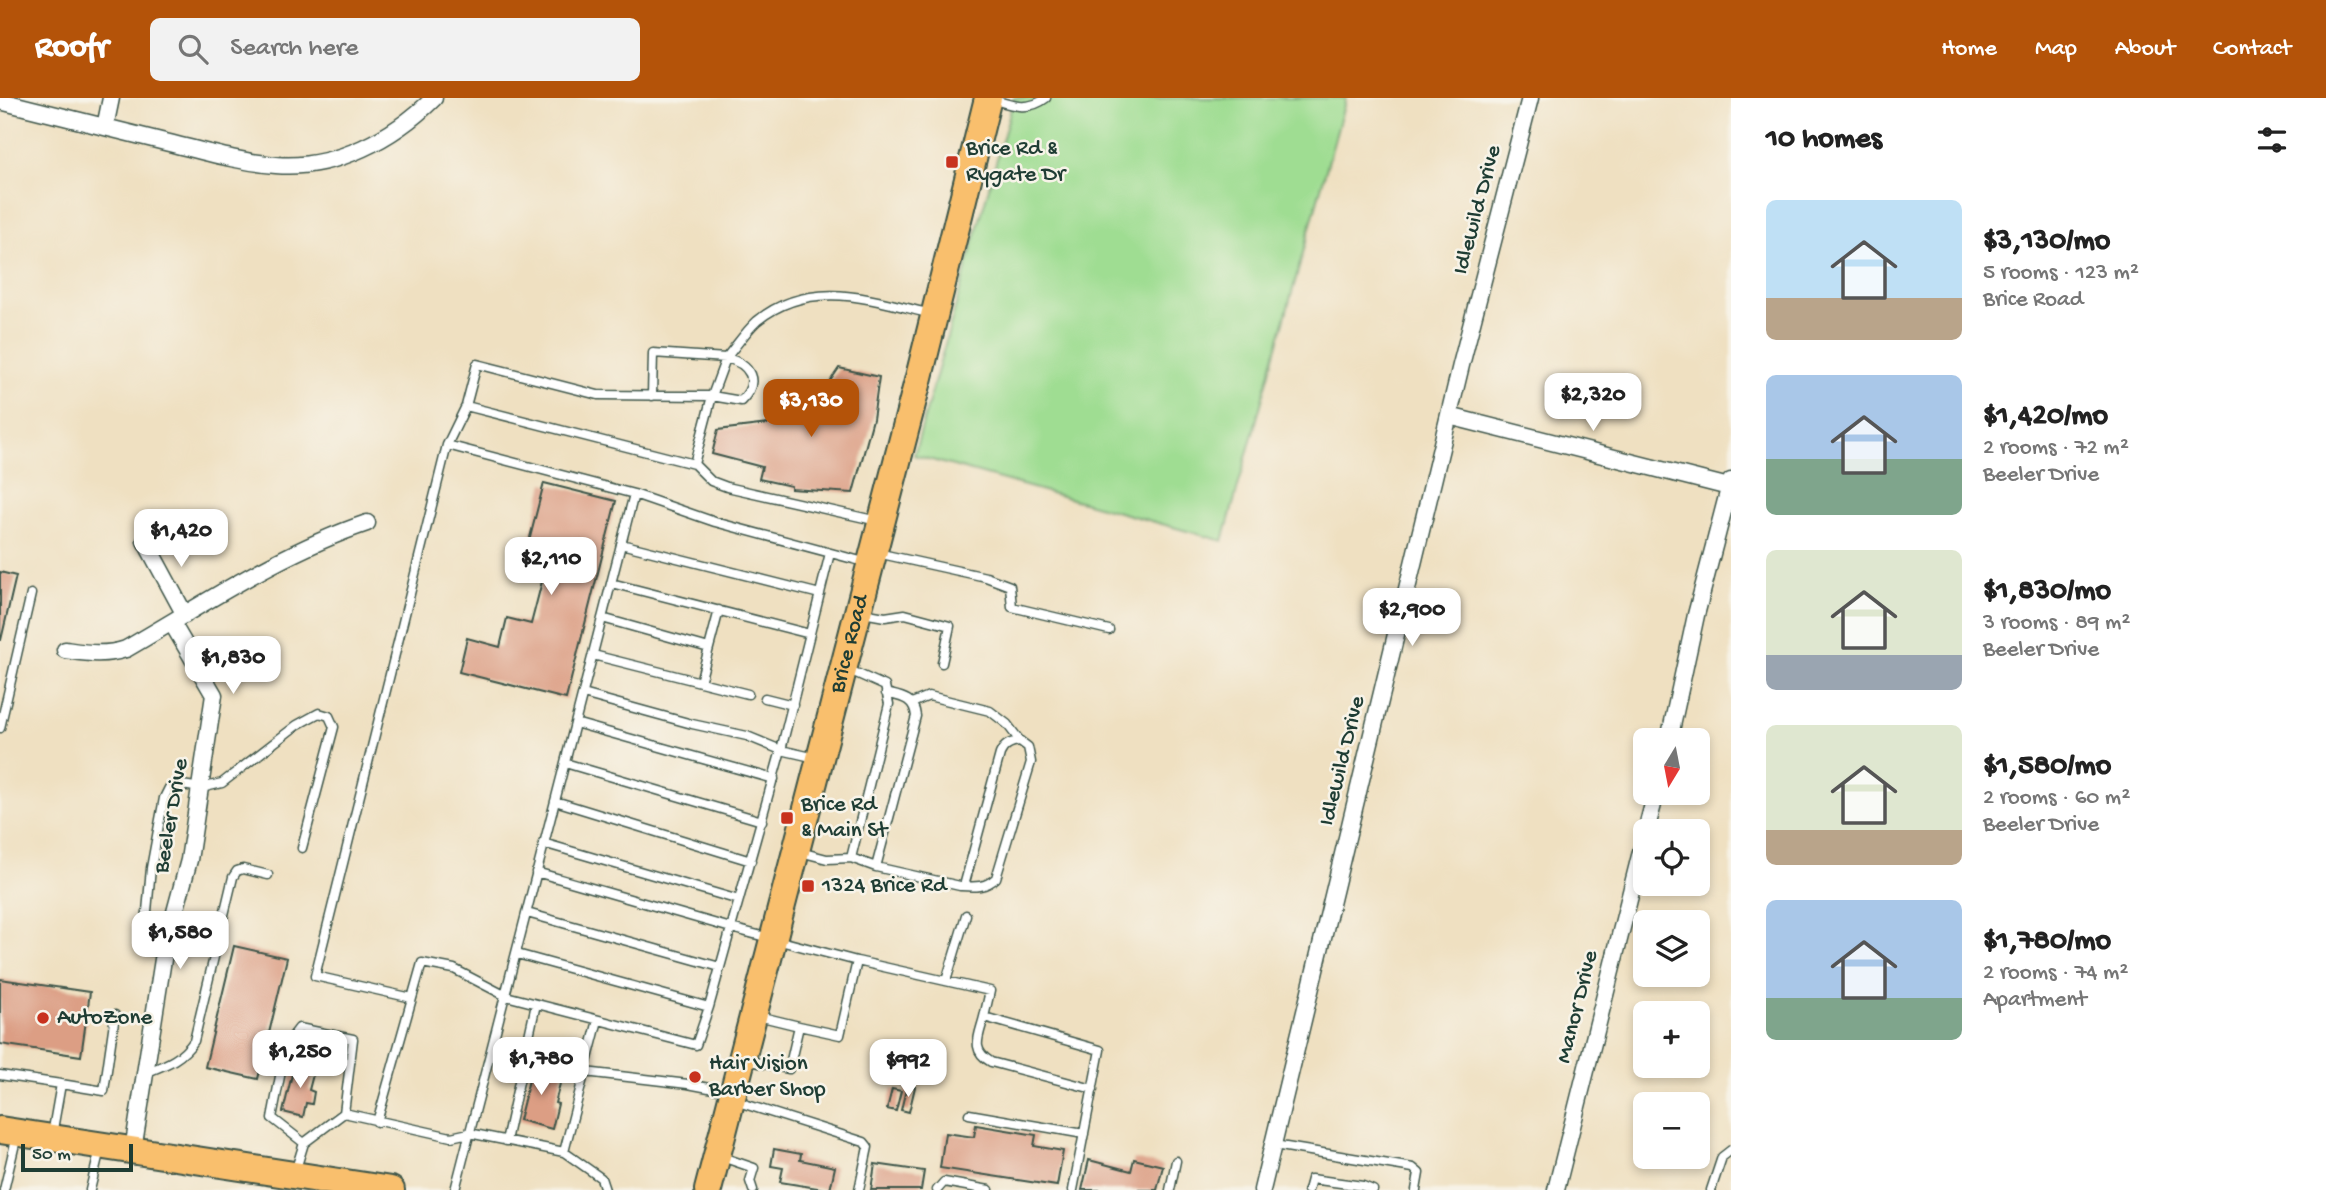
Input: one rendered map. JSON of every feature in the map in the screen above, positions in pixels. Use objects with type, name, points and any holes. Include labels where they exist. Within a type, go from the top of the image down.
[{"type":"main road","name":"Brice Road","points":[[708,1190],[935,315],[987,98]]},
{"type":"main road","points":[[9,1131],[295,1175],[341,1186],[391,1190]]},
{"type":"street","points":[[105,127],[111,98]]},
{"type":"street","points":[[0,101],[246,161],[278,166],[310,163],[354,152],[375,143],[414,118],[434,98]]},
{"type":"street","name":"Idlewild Drive","points":[[1262,1190],[1449,416],[1530,98]]},
{"type":"street","points":[[1449,416],[1730,484],[1672,728]]},
{"type":"street","points":[[65,650],[110,654],[126,649],[289,557],[333,534],[367,523]]},
{"type":"street","name":"Beeler Drive","points":[[133,1150],[164,953],[189,860],[214,695],[145,541]]},
{"type":"street","name":"Manor Drive","points":[[1556,1190],[1633,885]]},
{"type":"lane","points":[[987,98],[1018,107],[1027,107],[1045,98]]},
{"type":"lane","points":[[694,464],[712,396],[726,358],[756,322],[786,302],[815,295],[842,295],[935,315]]},
{"type":"lane","points":[[412,998],[315,976],[447,445],[466,406],[477,364],[598,395],[652,396],[712,396],[741,401],[749,393],[752,381],[749,370],[741,362],[726,358],[653,353],[652,396]]},
{"type":"lane","points":[[466,406],[694,464],[710,481],[727,487],[882,522]]},
{"type":"lane","points":[[447,445],[634,494],[715,522],[830,553],[986,577],[1010,586],[1012,607],[1109,630]]},
{"type":"lane","points":[[455,1190],[634,494]]},
{"type":"lane","points":[[621,544],[820,594]]},
{"type":"lane","points":[[377,1122],[422,963],[454,969],[506,996],[696,1045],[774,779],[830,553]]},
{"type":"lane","points":[[611,583],[810,634]]},
{"type":"lane","points":[[0,728],[31,594]]},
{"type":"lane","points":[[700,682],[719,610]]},
{"type":"lane","points":[[859,612],[885,617],[905,614],[950,626],[942,663]]},
{"type":"lane","points":[[602,618],[709,648]]},
{"type":"lane","points":[[593,655],[748,694]]},
{"type":"lane","points":[[844,668],[885,686],[889,704],[851,858]]},
{"type":"lane","points":[[876,867],[916,716],[915,706],[908,699],[886,693]]},
{"type":"lane","points":[[583,694],[747,736],[781,750],[821,759]]},
{"type":"lane","points":[[797,851],[827,859],[851,858],[876,867],[964,886],[988,885],[996,878],[1031,762],[1028,747],[1007,724],[990,711],[929,696],[912,703]]},
{"type":"lane","points":[[765,698],[793,705]]},
{"type":"lane","points":[[164,953],[151,953],[146,950],[144,944],[151,867],[164,797],[169,788],[176,784],[201,788],[222,783],[298,725],[319,713],[329,716],[334,726],[302,848]]},
{"type":"lane","points":[[575,723],[774,779]]},
{"type":"lane","points":[[964,886],[1000,754],[1010,742],[1020,741]]},
{"type":"lane","points":[[565,763],[762,821]]},
{"type":"lane","points":[[555,801],[751,861]]},
{"type":"lane","points":[[543,843],[739,900]]},
{"type":"lane","points":[[145,1073],[175,1062],[187,1052],[194,1041],[233,877],[237,871],[243,869],[268,874]]},
{"type":"lane","points":[[536,872],[731,928],[857,961],[990,991],[977,1044],[982,1057],[991,1062],[1093,1089]]},
{"type":"lane","points":[[527,913],[720,967]]},
{"type":"lane","points":[[946,981],[966,915]]},
{"type":"lane","points":[[174,918],[221,930]]},
{"type":"lane","points":[[517,954],[709,1007]]},
{"type":"lane","points":[[754,1015],[840,1035],[857,961]]},
{"type":"lane","points":[[506,1141],[537,1004]]},
{"type":"lane","points":[[0,1075],[104,1091],[115,1015]]},
{"type":"lane","points":[[984,1017],[1100,1050],[1073,1190]]},
{"type":"lane","points":[[565,1152],[598,1020]]},
{"type":"lane","points":[[742,1059],[789,1069],[799,1026]]},
{"type":"lane","points":[[295,1175],[304,1143],[344,1114],[353,1039],[299,1028],[286,1045],[272,1118],[304,1143]]},
{"type":"lane","points":[[584,1072],[688,1084],[732,1096],[864,1142],[869,1147],[859,1190]]},
{"type":"lane","points":[[52,1138],[61,1084]]},
{"type":"lane","points":[[344,1114],[451,1137],[469,1133],[565,1152],[601,1178],[605,1190]]},
{"type":"lane","points":[[969,1114],[1084,1134]]},
{"type":"lane","points":[[4,1190],[9,1131]]},
{"type":"lane","points":[[1274,1145],[1413,1168],[1419,1172],[1416,1190]]},
{"type":"lane","points":[[90,1190],[101,1146]]},
{"type":"lane","points":[[1712,1190],[1722,1157],[1731,1150]]},
{"type":"lane","points":[[716,1155],[754,1168],[750,1181],[753,1190]]},
{"type":"lane","points":[[1170,1190],[1176,1161]]},
{"type":"lane","points":[[1308,1190],[1311,1179],[1373,1190]]},
{"type":"lane","points":[[936,1190],[944,1182],[989,1190]]},
{"type":"green space","points":[[1014,98],[1346,98],[1223,541],[914,455]]},
{"type":"building","points":[[839,368],[879,377],[873,419],[853,493],[791,489],[791,486],[759,479],[762,467],[712,454],[718,430],[768,424],[772,412],[812,420],[813,406]]},
{"type":"building","points":[[544,483],[616,501],[566,699],[459,672],[467,638],[500,647],[507,618],[531,624],[546,566],[524,561]]},
{"type":"building","points":[[0,572],[16,576],[1,640],[0,640]]},
{"type":"building","points":[[234,946],[287,958],[258,1079],[205,1067]]},
{"type":"building","name":"AutoZone","points":[[0,979],[90,992],[81,1056],[0,1044]]},
{"type":"building","points":[[295,1062],[315,1067],[309,1090],[314,1092],[312,1104],[306,1103],[303,1117],[283,1112]]},
{"type":"building","points":[[533,1064],[563,1072],[552,1129],[519,1120]]},
{"type":"building","points":[[907,1085],[915,1087],[909,1112],[901,1110]]},
{"type":"building","points":[[892,1089],[901,1091],[896,1111],[887,1109]]},
{"type":"building","points":[[976,1125],[1036,1135],[1034,1146],[1063,1151],[1057,1186],[940,1168],[945,1133],[974,1137]]},
{"type":"building","points":[[774,1149],[801,1154],[800,1160],[835,1167],[830,1190],[780,1182],[783,1168],[771,1166]]},
{"type":"building","points":[[1134,1159],[1163,1166],[1157,1190],[1082,1190],[1089,1160],[1131,1171]]},
{"type":"building","points":[[875,1164],[924,1171],[921,1190],[871,1190]]},
{"type":"place","name":"Brice Rd & Rygate Dr","points":[[952,162]]},
{"type":"place","name":"Brice Rd & Main St","points":[[787,818]]},
{"type":"place","name":"1324 Brice Rd","points":[[808,886]]},
{"type":"place","name":"AutoZone","points":[[43,1018]]},
{"type":"place","name":"Hair Vision Barber Shop","points":[[695,1077]]}]
